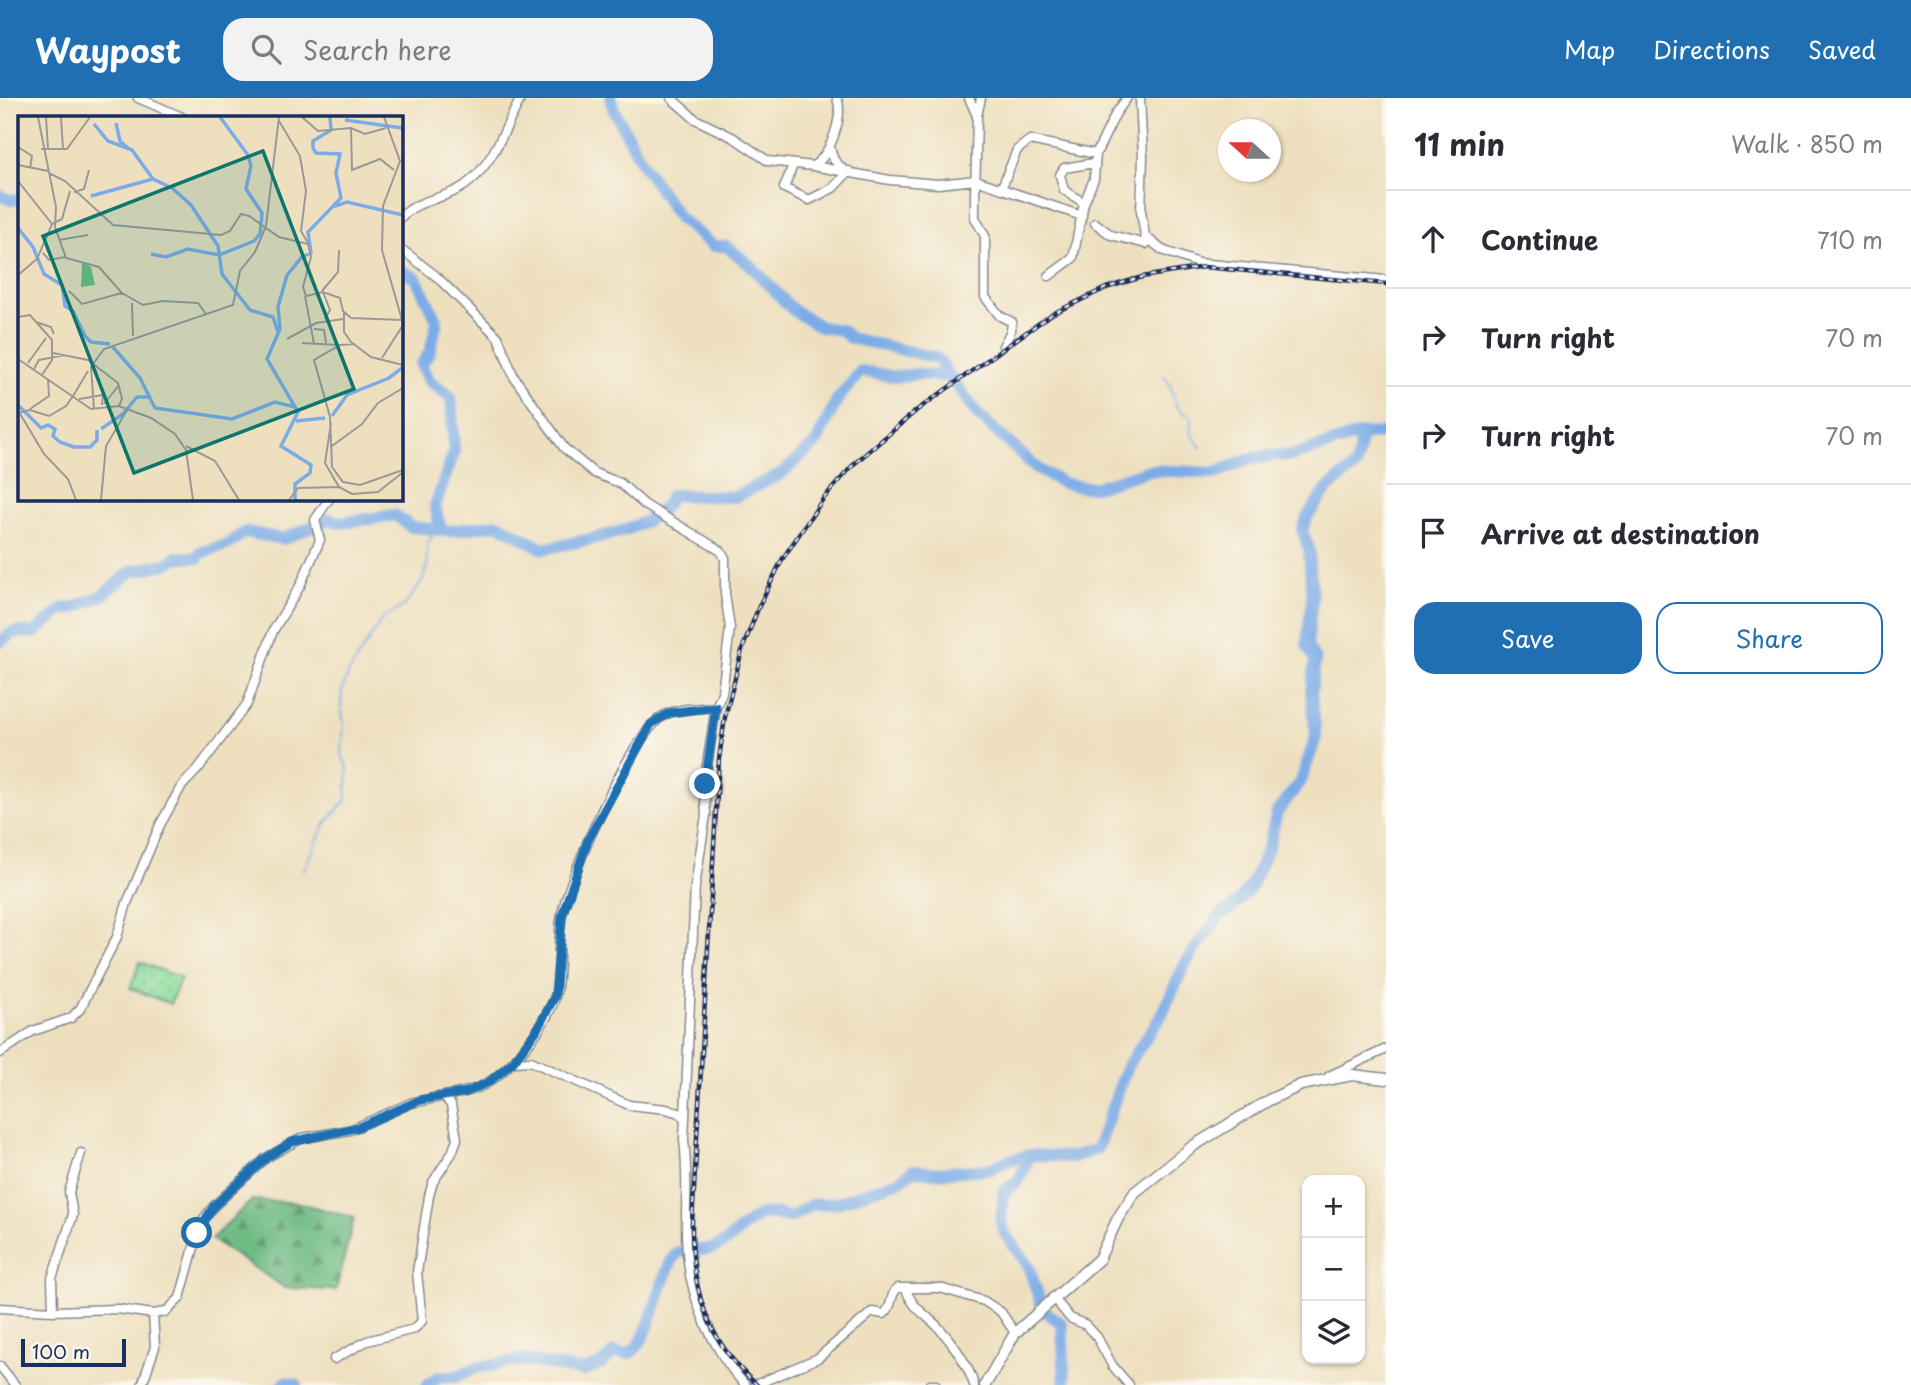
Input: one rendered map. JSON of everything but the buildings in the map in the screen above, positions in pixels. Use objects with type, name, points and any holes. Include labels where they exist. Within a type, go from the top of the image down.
[{"type":"street","points":[[138,98],[181,116]]},
{"type":"street","points":[[402,217],[424,200],[465,186],[505,134],[521,98]]},
{"type":"street","points":[[671,98],[695,118],[734,138],[763,159],[890,180],[938,184],[976,180],[1082,216]]},
{"type":"street","points":[[813,166],[830,149],[839,111],[837,98]]},
{"type":"street","points":[[969,98],[977,116]]},
{"type":"street","points":[[981,98],[977,116],[975,218],[985,236],[985,297],[1000,316],[1012,322],[1012,331],[1003,346]]},
{"type":"street","points":[[1049,276],[1073,258],[1084,203],[1094,179],[1095,159],[1127,98]]},
{"type":"street","points":[[1140,98],[1143,157],[1141,211],[1145,236],[1152,243],[1198,263],[1386,279]]},
{"type":"street","points":[[1002,187],[1017,150],[1030,140],[1095,159]]},
{"type":"street","points":[[830,149],[834,160],[846,171]]},
{"type":"street","points":[[1084,203],[1063,190],[1060,175],[1063,168],[1095,159]]},
{"type":"street","points":[[793,165],[783,188],[809,200],[833,188],[846,171]]},
{"type":"street","points":[[1095,223],[1105,232],[1146,244]]},
{"type":"street","points":[[402,250],[436,276],[498,337],[514,377],[564,448],[594,473],[621,484],[645,505],[721,551],[725,558],[725,594],[730,628],[723,693],[716,707],[705,784],[706,815],[699,851],[690,940],[691,1024],[685,1121],[689,1172],[687,1253],[695,1293],[713,1340],[745,1385]]},
{"type":"street","points":[[0,1054],[33,1031],[71,1018],[80,1009],[117,937],[127,903],[160,825],[181,787],[247,704],[273,631],[300,586],[320,540],[315,520],[328,500]]},
{"type":"street","points":[[0,1308],[53,1311],[118,1309],[153,1314],[172,1308],[180,1298],[197,1233],[207,1214],[266,1158],[292,1142],[350,1130],[411,1104],[480,1087],[513,1062],[536,1031],[555,996],[559,930],[565,900],[588,840],[647,729],[669,713],[716,707]]},
{"type":"street","points":[[985,1385],[1015,1333],[1099,1259],[1123,1210],[1143,1185],[1202,1140],[1269,1100],[1386,1049]]},
{"type":"street","points":[[513,1062],[531,1061],[629,1105],[666,1109],[679,1113],[685,1121]]},
{"type":"street","points":[[1317,1081],[1360,1075],[1386,1079]]},
{"type":"street","points":[[334,1359],[367,1341],[414,1329],[422,1321],[417,1272],[429,1196],[433,1182],[453,1153],[457,1139],[451,1105],[443,1096]]},
{"type":"street","points":[[53,1311],[52,1278],[73,1216],[69,1192],[81,1153]]},
{"type":"street","points":[[906,1288],[913,1305],[940,1329],[965,1361],[974,1385]]},
{"type":"street","points":[[760,1385],[818,1358],[872,1312],[884,1314],[888,1311],[895,1290],[940,1288],[984,1301],[1001,1312],[1015,1333]]},
{"type":"street","points":[[1053,1297],[1070,1318],[1086,1325],[1097,1337],[1112,1365],[1129,1385]]},
{"type":"street","points":[[142,1385],[155,1347],[153,1314]]},
{"type":"street","points":[[0,1366],[15,1385]]},
{"type":"street","points":[[930,1385],[936,1385]]},
{"type":"green space","points":[[140,962],[181,978],[170,1004],[130,988]]},
{"type":"green space","points":[[252,1200],[300,1203],[354,1218],[336,1290],[285,1288],[211,1239]]},
{"type":"waterway","points":[[611,98],[613,108],[643,165],[679,218],[713,246],[726,246],[750,265],[793,310],[821,327],[841,330],[850,338],[937,358],[978,415],[1039,470],[1063,483],[1096,487],[1150,470],[1216,473],[1246,460],[1275,455],[1291,456],[1362,434],[1386,433]]},
{"type":"waterway","points":[[0,195],[10,200],[18,199]]},
{"type":"waterway","points":[[402,271],[416,278],[437,321],[430,352],[421,365],[429,381],[451,397],[454,452],[435,506],[440,527]]},
{"type":"waterway","points":[[0,642],[13,632],[34,633],[64,608],[71,609],[103,595],[132,571],[166,564],[177,557],[198,558],[200,553],[229,544],[245,532],[283,539],[330,519],[341,523],[395,515],[411,527],[450,531],[498,524],[543,549],[616,533],[651,518],[663,508],[671,495],[734,497],[781,474],[816,443],[837,400],[861,371],[896,377],[917,374],[952,377]]},
{"type":"waterway","points":[[1164,376],[1170,385],[1177,408],[1192,418],[1190,431],[1201,448]]},
{"type":"waterway","points":[[698,1250],[717,1247],[763,1214],[792,1217],[811,1205],[836,1203],[899,1181],[914,1170],[934,1173],[990,1169],[1009,1160],[1030,1155],[1073,1157],[1097,1149],[1127,1066],[1161,1016],[1185,964],[1204,936],[1220,915],[1232,908],[1250,888],[1269,845],[1277,812],[1301,781],[1316,737],[1311,693],[1315,660],[1307,645],[1312,598],[1309,549],[1302,530],[1307,517],[1328,488],[1356,466],[1362,434]]},
{"type":"waterway","points":[[303,871],[325,824],[346,800],[348,769],[342,755],[344,723],[341,709],[342,690],[349,672],[382,619],[405,605],[422,581],[427,567],[427,543],[440,527]]},
{"type":"waterway","points":[[1030,1155],[1019,1180],[1004,1192],[1001,1221],[1005,1234],[1028,1265],[1043,1310],[1062,1324],[1065,1385]]},
{"type":"waterway","points":[[427,1385],[440,1376],[455,1377],[475,1368],[522,1360],[583,1371],[602,1364],[614,1352],[630,1353],[644,1336],[670,1264],[676,1254],[681,1252]]},
{"type":"waterway","points":[[283,1385],[286,1382],[297,1385]]},
{"type":"railway","points":[[757,1385],[725,1350],[705,1312],[695,1270],[692,1223],[719,759],[725,717],[742,650],[759,606],[783,558],[823,499],[855,463],[917,410],[1052,314],[1106,288],[1142,277],[1204,267],[1386,284]]},
{"type":"route","points":[[197,1233],[201,1222],[214,1206],[266,1158],[292,1142],[359,1127],[420,1100],[467,1092],[489,1082],[513,1062],[550,1010],[558,975],[559,930],[565,900],[577,876],[588,840],[614,787],[651,724],[669,713],[716,707],[705,784]]}]
